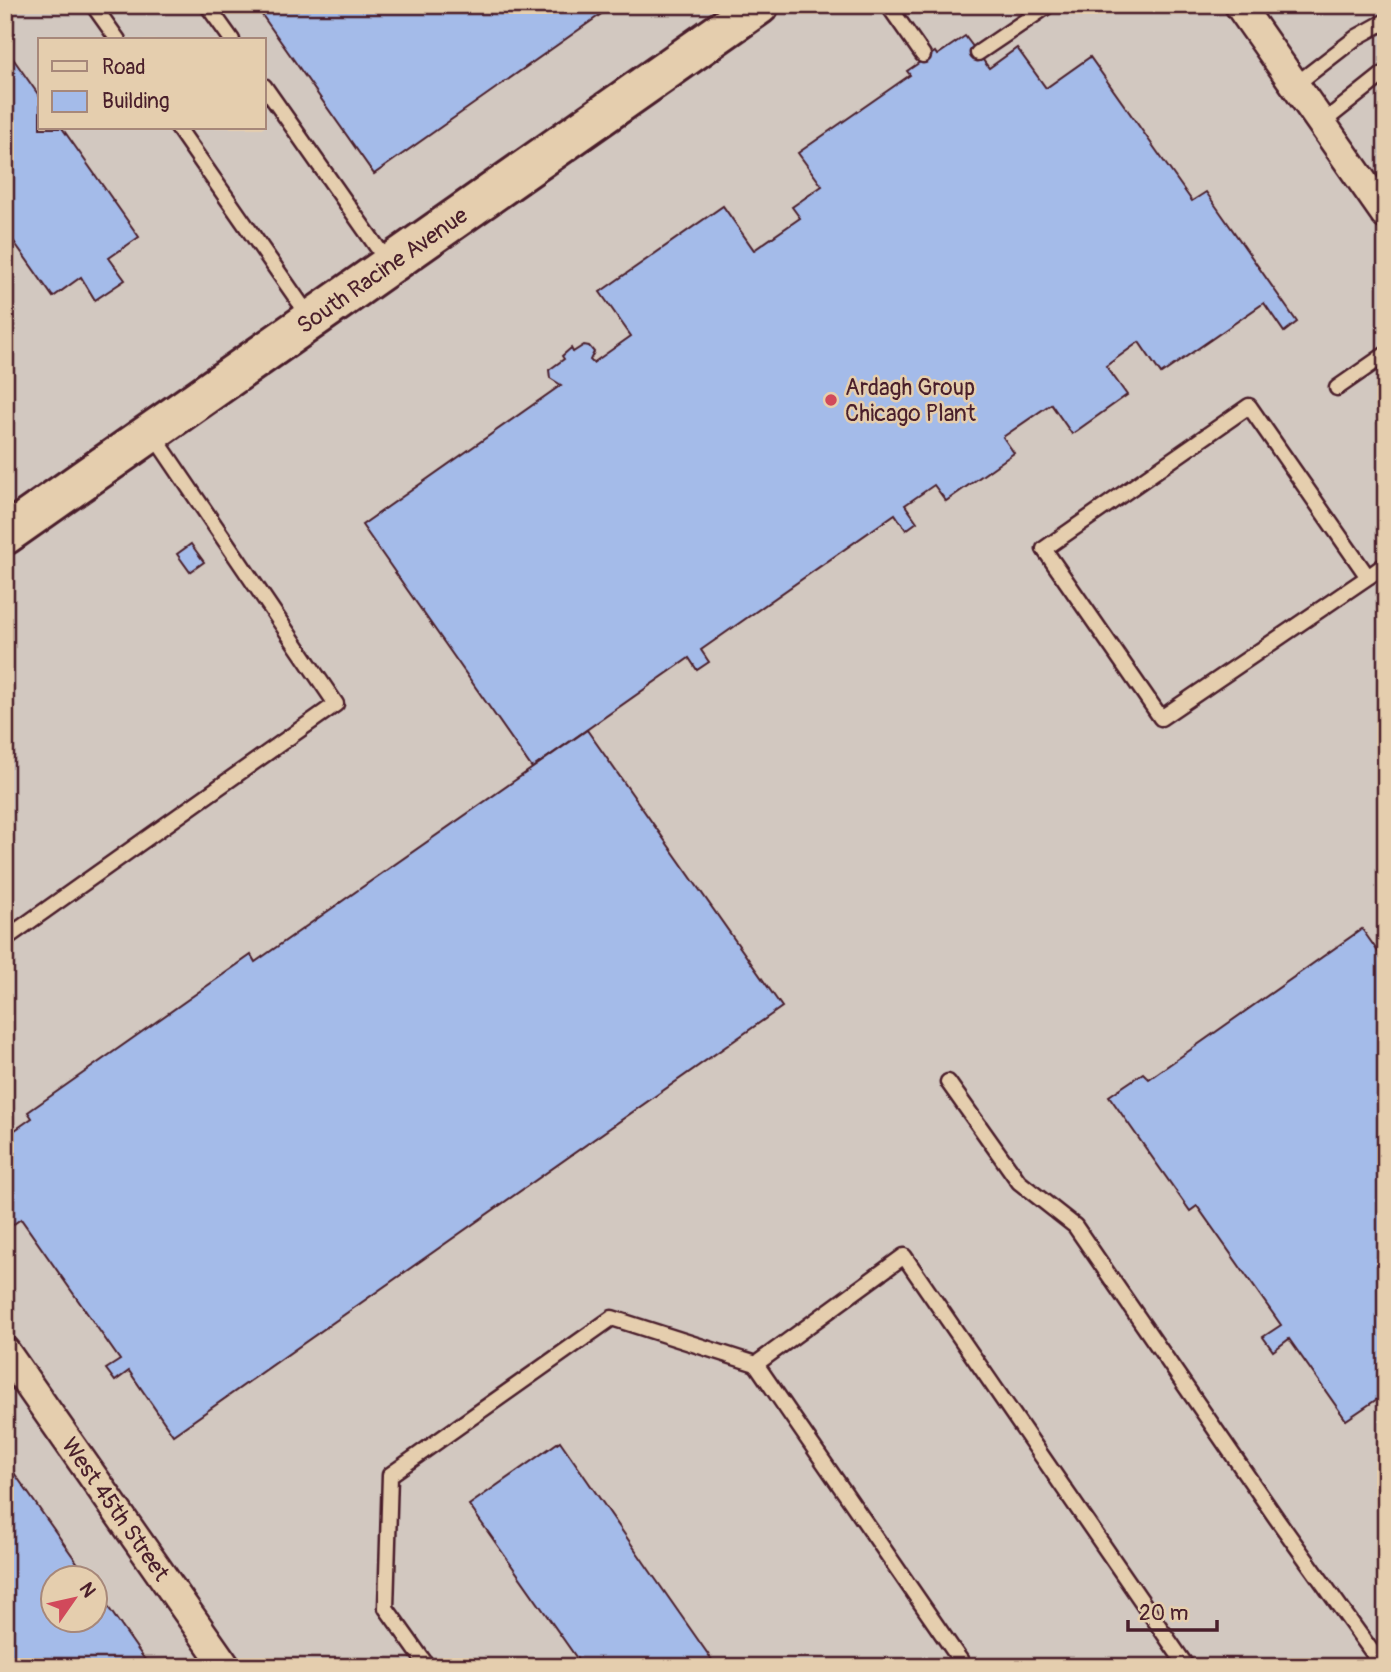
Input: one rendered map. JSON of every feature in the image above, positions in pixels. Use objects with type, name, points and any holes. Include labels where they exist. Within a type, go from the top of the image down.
[{"type":"street","name":"South Racine Avenue","points":[[12,525],[152,432],[759,5]]},
{"type":"street","points":[[1239,5],[1386,215]]},
{"type":"street","name":"West 45th Street","points":[[5,1351],[226,1667]]},
{"type":"lane","points":[[93,5],[117,38]]},
{"type":"lane","points":[[207,5],[231,38]]},
{"type":"lane","points":[[888,5],[923,55]]},
{"type":"lane","points":[[978,53],[1049,5]]},
{"type":"lane","points":[[1294,85],[1357,37],[1386,21]]},
{"type":"lane","points":[[1322,123],[1386,72]]},
{"type":"lane","points":[[266,89],[390,265]]},
{"type":"lane","points":[[179,130],[311,320]]},
{"type":"lane","points":[[1337,388],[1386,354]]},
{"type":"lane","points":[[1368,577],[1249,407],[1044,549],[1161,718],[1368,577],[1386,564]]},
{"type":"lane","points":[[5,939],[335,704],[152,432]]},
{"type":"lane","points":[[948,1082],[1019,1182],[1074,1226],[1383,1667]]},
{"type":"lane","points":[[756,1364],[904,1256],[1187,1667]]},
{"type":"lane","points":[[428,1667],[386,1608],[390,1475],[612,1318],[756,1364],[965,1667]]},
{"type":"shaded area","points":[[5,5],[1386,5],[1386,1667],[5,1667]]},
{"type":"building","points":[[255,5],[614,5],[374,174]]},
{"type":"building","name":"Ardagh Group Chicago Plant","points":[[965,36],[989,68],[1017,48],[1046,88],[1090,57],[1192,201],[1206,192],[1297,322],[1284,332],[1264,303],[1161,374],[1139,342],[1106,366],[1127,395],[1072,434],[1051,404],[1003,437],[1014,453],[946,501],[934,485],[905,505],[917,522],[906,530],[895,514],[701,650],[709,662],[697,670],[689,658],[532,768],[362,525],[561,385],[550,378],[549,370],[564,359],[562,356],[571,348],[573,352],[584,345],[589,346],[594,352],[590,360],[593,363],[631,336],[600,292],[723,206],[754,250],[800,218],[792,207],[822,186],[798,153],[910,75],[907,71]]},
{"type":"building","points":[[5,47],[38,94],[38,130],[63,130],[139,237],[109,258],[125,280],[95,300],[81,277],[53,297],[5,229]]},
{"type":"building","points":[[191,544],[204,562],[190,572],[177,554]]},
{"type":"building","points":[[587,730],[782,1007],[173,1435],[129,1371],[115,1381],[106,1369],[120,1360],[21,1219],[5,1230],[5,1137],[32,1118],[28,1112],[251,955],[255,962]]},
{"type":"building","points":[[1362,929],[1386,963],[1386,1393],[1346,1420],[1289,1339],[1273,1351],[1263,1337],[1281,1325],[1197,1206],[1190,1211],[1109,1096],[1143,1073],[1149,1079]]},
{"type":"building","points":[[560,1441],[717,1667],[583,1667],[469,1505]]},
{"type":"building","points":[[5,1460],[78,1564],[38,1564],[38,1634],[108,1634],[108,1607],[150,1667],[5,1667]]},
{"type":"place","name":"Ardagh Group Chicago Plant","points":[[831,400]]}]
